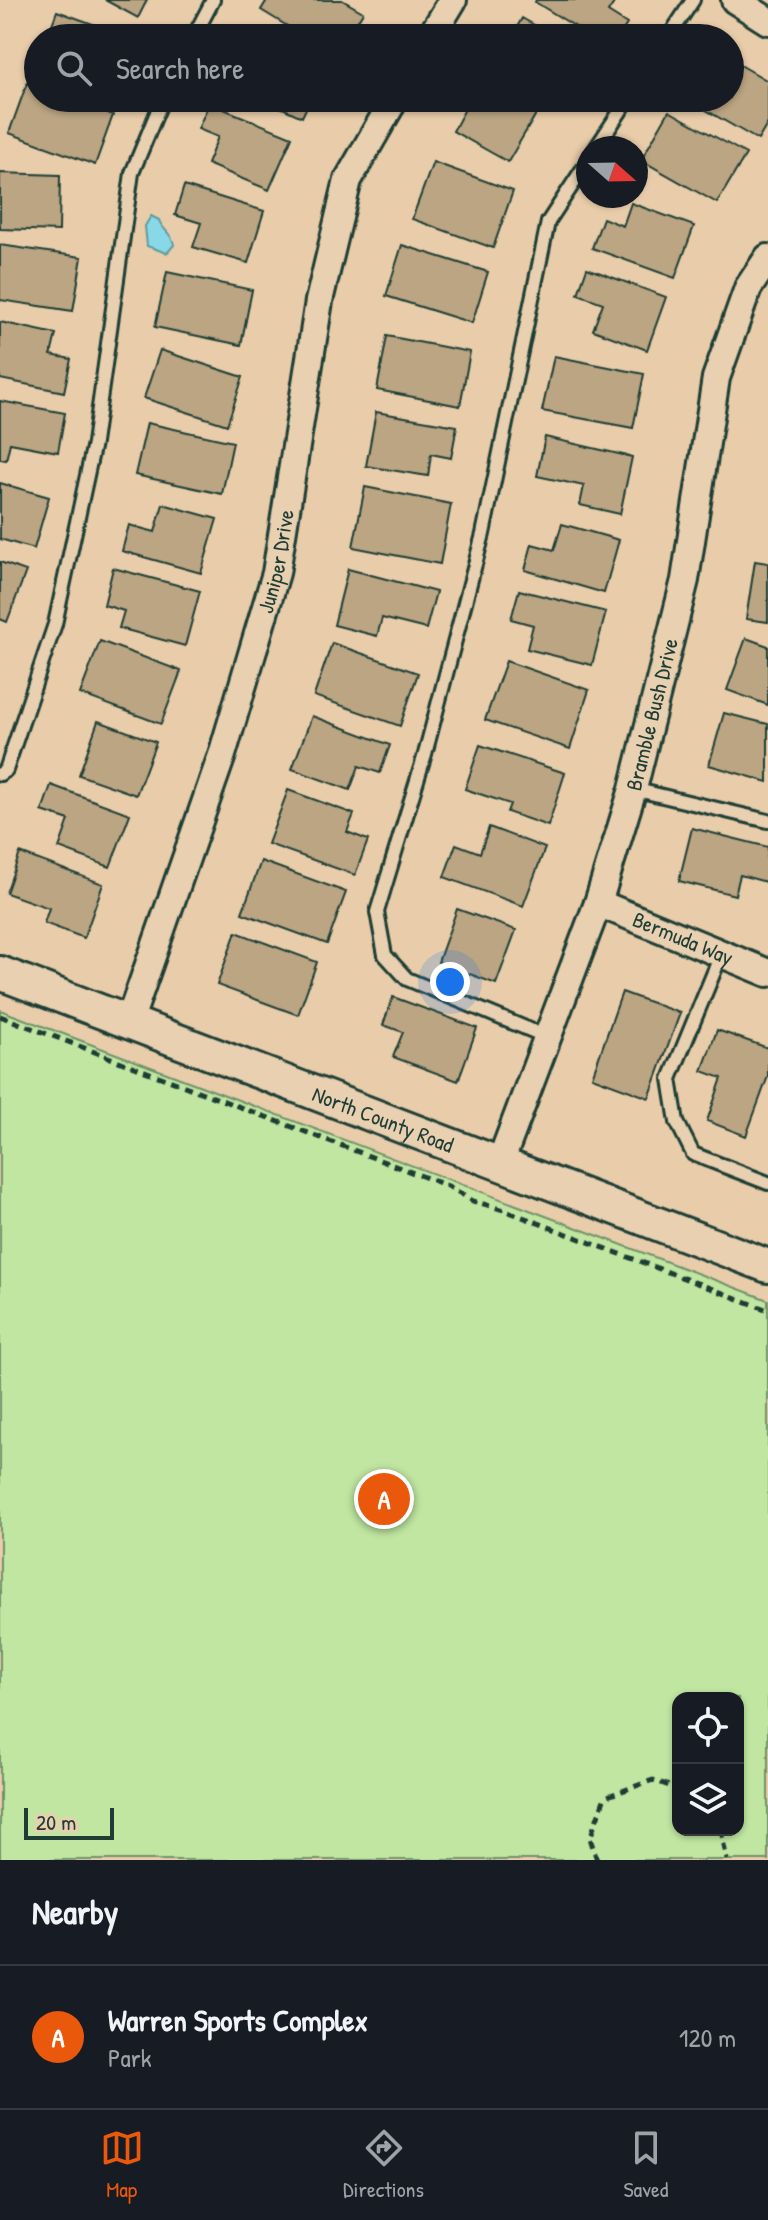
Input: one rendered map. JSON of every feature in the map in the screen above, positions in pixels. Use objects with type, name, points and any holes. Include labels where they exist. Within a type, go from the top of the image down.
[{"type":"street","points":[[438,24],[453,0]]},
{"type":"street","points":[[735,0],[768,21]]},
{"type":"street","name":"Juniper Drive","points":[[129,1022],[222,755],[276,573],[319,301],[348,180],[387,112]]},
{"type":"street","name":"Bramble Bush Drive","points":[[500,1163],[598,903],[633,789],[685,580],[716,378],[748,288],[768,258]]},
{"type":"street","name":"Bermuda Way","points":[[598,903],[768,973]]},
{"type":"street","name":"North County Road","points":[[0,973],[768,1266]]},
{"type":"lane","points":[[200,24],[213,0]]},
{"type":"lane","points":[[677,24],[693,0]]},
{"type":"lane","points":[[0,774],[6,770],[55,624],[94,443],[132,173],[157,112]]},
{"type":"lane","points":[[604,136],[620,112]]},
{"type":"lane","points":[[547,1037],[407,979],[385,955],[377,912],[425,754],[483,534],[548,222],[576,179]]},
{"type":"lane","points":[[633,789],[768,821]]},
{"type":"lane","points":[[721,955],[670,1079],[677,1122],[693,1154],[768,1183]]},
{"type":"path","points":[[0,1016],[448,1186],[473,1201],[768,1310]]},
{"type":"path","points":[[597,1860],[590,1838],[605,1797],[653,1780],[672,1787]]},
{"type":"path","points":[[722,1836],[727,1860]]},
{"type":"green space","points":[[0,1010],[768,1300],[768,1860],[0,1860]]},
{"type":"water","points":[[151,216],[159,220],[173,241],[174,245],[167,253],[147,246],[145,226]]},
{"type":"building","points":[[105,0],[147,0],[138,18]]},
{"type":"building","points":[[267,0],[342,0],[363,12],[356,24],[284,24],[261,10]]},
{"type":"building","points":[[616,0],[608,12],[627,24],[571,24],[535,2]]},
{"type":"building","points":[[57,11],[93,24],[52,24]]},
{"type":"building","points":[[522,18],[532,24],[519,24]]},
{"type":"building","points":[[744,67],[768,81],[768,123],[758,140],[709,112],[744,112]]},
{"type":"building","points":[[24,91],[24,112],[105,112],[113,115],[95,165],[9,133]]},
{"type":"building","points":[[205,112],[231,112],[292,137],[269,190],[207,164],[218,137],[198,129]]},
{"type":"building","points":[[463,112],[536,114],[508,162],[453,131]]},
{"type":"building","points":[[668,112],[746,154],[717,203],[648,164],[648,148]]},
{"type":"building","points":[[433,162],[513,191],[493,248],[412,219]]},
{"type":"building","points":[[0,173],[60,175],[59,231],[0,229]]},
{"type":"building","points":[[184,186],[264,211],[248,263],[193,247],[201,223],[175,215]]},
{"type":"building","points":[[629,208],[645,208],[694,226],[675,278],[592,248],[603,218],[623,226]]},
{"type":"building","points":[[0,245],[82,257],[73,311],[0,300]]},
{"type":"building","points":[[402,245],[488,272],[472,323],[386,296]]},
{"type":"building","points":[[587,268],[666,297],[647,350],[593,330],[603,303],[578,294]]},
{"type":"building","points":[[167,272],[252,290],[241,345],[155,327]]},
{"type":"building","points":[[0,322],[56,334],[51,355],[71,359],[64,392],[0,379]]},
{"type":"building","points":[[387,336],[470,352],[460,406],[377,390]]},
{"type":"building","points":[[160,350],[243,377],[227,425],[144,398]]},
{"type":"building","points":[[554,356],[644,374],[633,428],[542,411]]},
{"type":"building","points":[[0,401],[65,413],[58,452],[10,443],[6,460],[0,459]]},
{"type":"building","points":[[376,412],[457,426],[451,458],[431,454],[428,476],[366,466]]},
{"type":"building","points":[[147,423],[233,442],[222,494],[135,475]]},
{"type":"building","points":[[545,437],[632,457],[620,514],[580,505],[584,486],[537,476]]},
{"type":"building","points":[[0,483],[49,497],[34,549],[0,539]]},
{"type":"building","points":[[365,487],[451,504],[440,564],[353,547]]},
{"type":"building","points":[[163,504],[217,519],[201,573],[122,551],[129,525],[155,532]]},
{"type":"building","points":[[562,524],[619,540],[604,593],[525,570],[532,544],[554,550]]},
{"type":"building","points":[[755,561],[768,563],[768,622],[746,619]]},
{"type":"building","points":[[0,562],[26,571],[7,622],[0,619]]},
{"type":"building","points":[[113,568],[200,591],[185,646],[119,628],[124,611],[104,605]]},
{"type":"building","points":[[348,569],[436,592],[426,629],[382,618],[377,636],[334,625]]},
{"type":"building","points":[[519,590],[606,612],[592,665],[527,649],[533,625],[511,619]]},
{"type":"building","points":[[746,638],[768,646],[768,705],[727,690]]},
{"type":"building","points":[[100,641],[181,671],[161,724],[80,694]]},
{"type":"building","points":[[332,643],[418,673],[400,726],[314,696]]},
{"type":"building","points":[[506,661],[589,690],[570,749],[485,720]]},
{"type":"building","points":[[724,713],[768,724],[768,782],[709,765]]},
{"type":"building","points":[[312,716],[390,745],[380,773],[359,766],[350,790],[292,769]]},
{"type":"building","points":[[98,721],[156,742],[136,795],[79,775]]},
{"type":"building","points":[[480,745],[565,773],[548,826],[507,812],[510,804],[465,789]]},
{"type":"building","points":[[51,785],[130,814],[110,867],[59,848],[69,820],[42,811]]},
{"type":"building","points":[[288,790],[354,814],[347,832],[368,840],[355,875],[268,844]]},
{"type":"building","points":[[489,827],[545,848],[523,906],[444,877],[456,844],[480,853]]},
{"type":"building","points":[[692,828],[768,847],[766,882],[740,875],[735,895],[679,881]]},
{"type":"building","points":[[20,853],[103,884],[84,938],[44,923],[49,908],[6,893]]},
{"type":"building","points":[[261,861],[346,892],[327,944],[242,913]]},
{"type":"building","points":[[457,909],[516,930],[496,984],[438,962]]},
{"type":"building","points":[[236,932],[317,962],[298,1015],[217,985]]},
{"type":"building","points":[[622,992],[680,1013],[649,1098],[592,1077]]},
{"type":"building","points":[[393,997],[477,1028],[458,1081],[393,1057],[403,1032],[383,1025]]},
{"type":"building","points":[[717,1030],[768,1048],[768,1076],[746,1136],[707,1121],[722,1078],[702,1071]]},
{"type":"place","name":"Warren Sports Complex","points":[[384,1499]]}]
